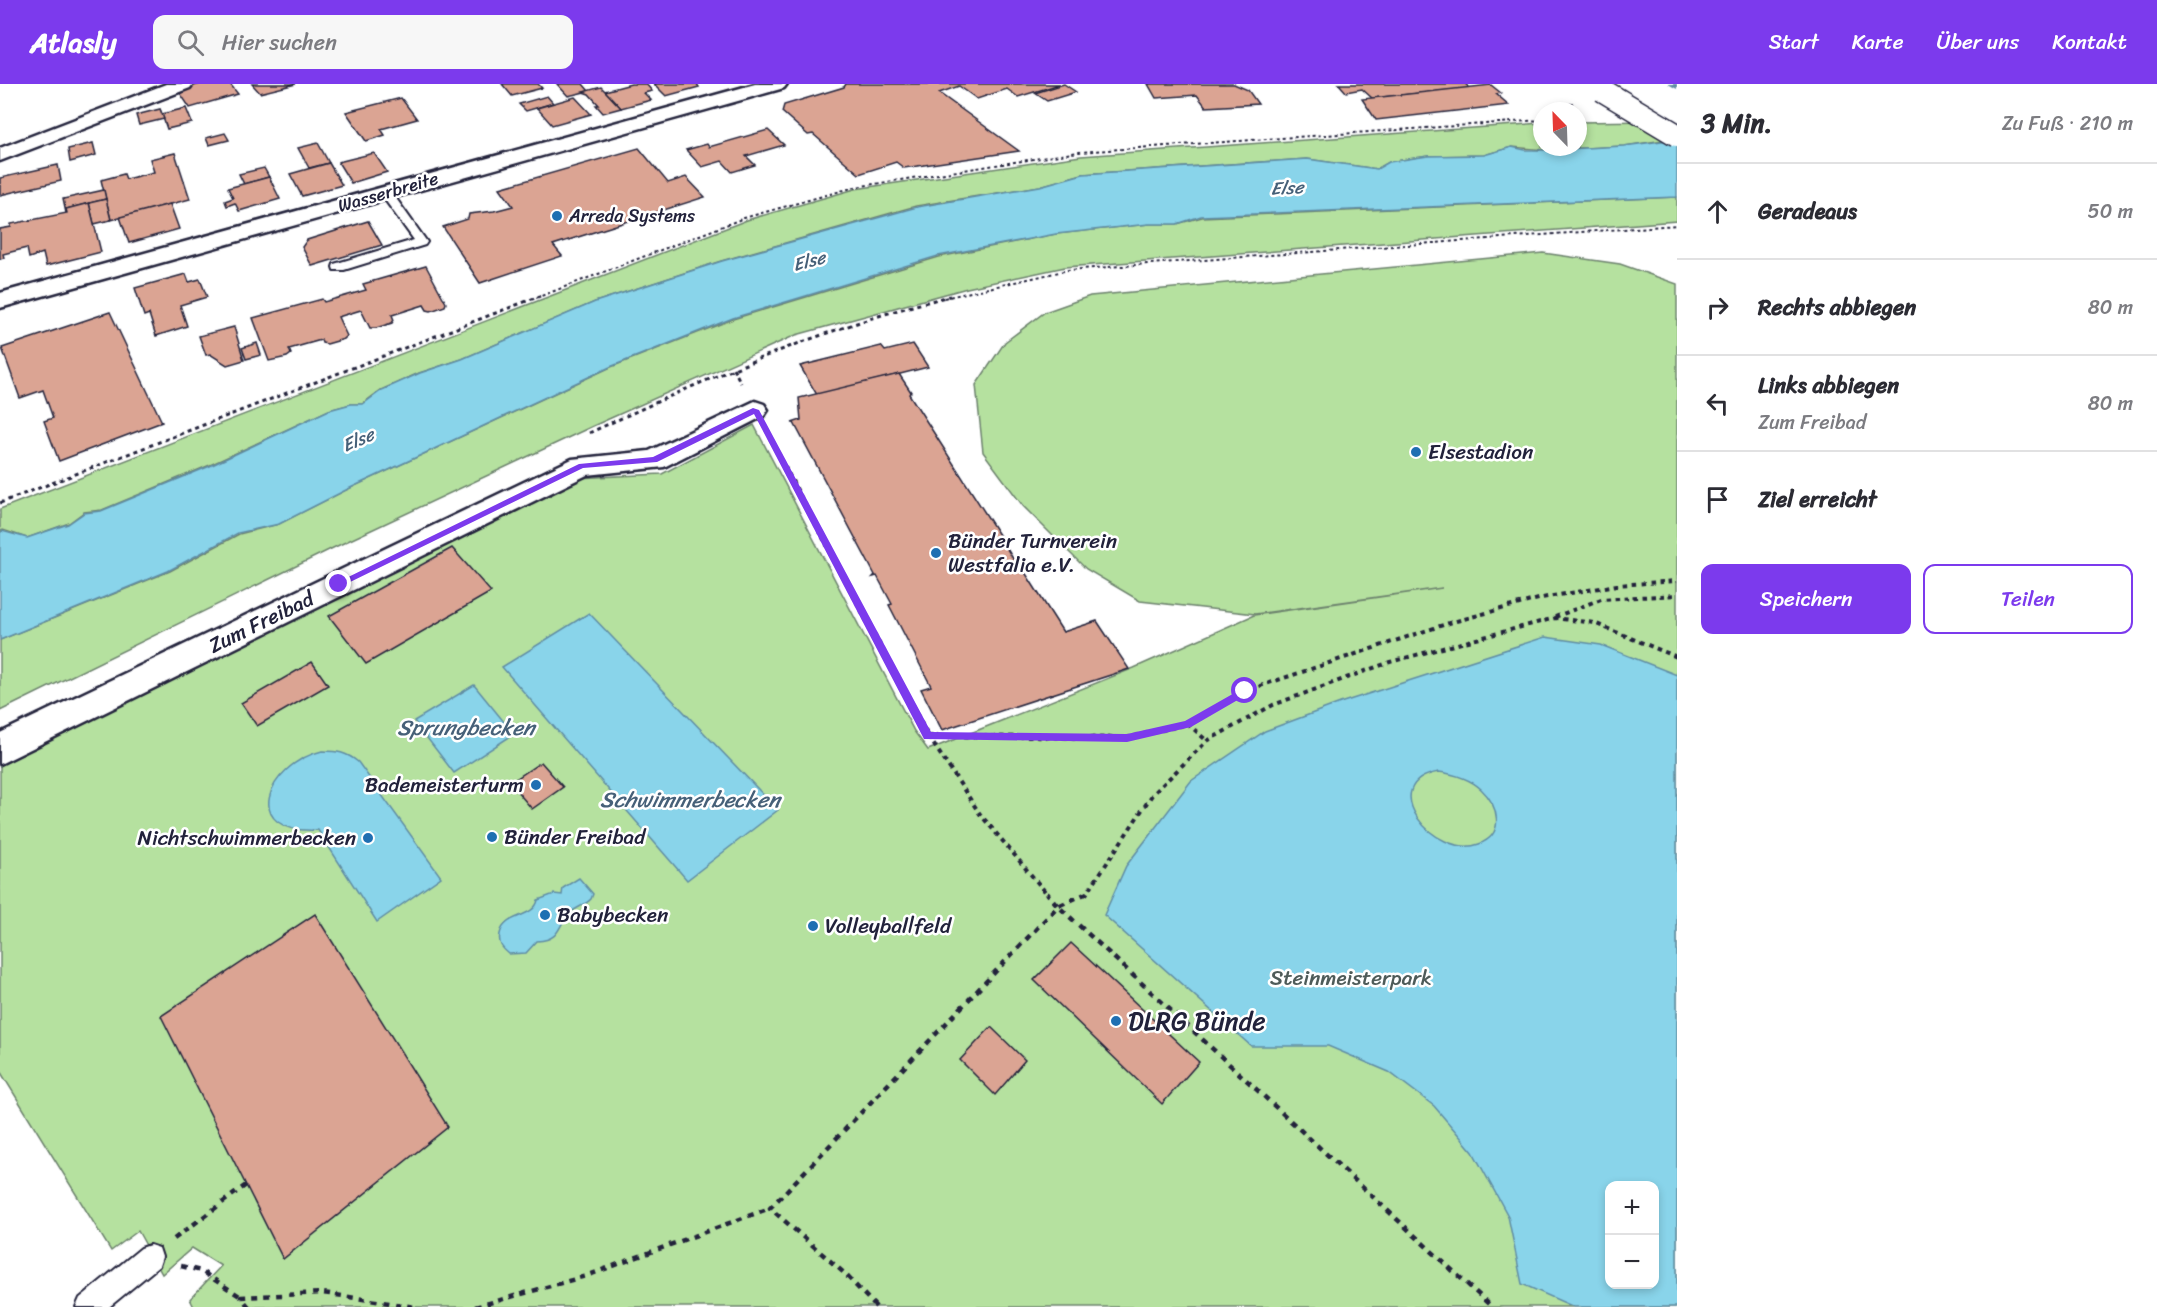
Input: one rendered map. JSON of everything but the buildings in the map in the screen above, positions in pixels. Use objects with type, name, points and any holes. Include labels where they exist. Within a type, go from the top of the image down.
[{"type":"main road","points":[[0,155],[183,84]]},
{"type":"main road","name":"Wasserbreite","points":[[0,301],[777,84]]},
{"type":"main road","points":[[1596,86],[1677,135]]},
{"type":"main road","name":"Zum Freibad","points":[[0,749],[582,466],[654,460],[755,410]]},
{"type":"lane","points":[[339,267],[421,242],[386,193]]},
{"type":"lane","points":[[89,1307],[150,1257]]},
{"type":"path","points":[[0,503],[744,218],[855,187],[1079,152],[1533,121]]},
{"type":"path","points":[[581,437],[734,368],[804,340],[970,290],[1068,270],[1677,225]]},
{"type":"path","points":[[734,368],[928,736],[980,814],[1058,906],[1492,1307]]},
{"type":"path","points":[[928,736],[1127,738],[1188,724],[1245,691],[1449,623],[1552,596],[1617,585],[1677,581]]},
{"type":"path","points":[[475,1307],[586,1276],[770,1208],[1058,906],[1087,893],[1152,795],[1208,741],[1273,705],[1390,662],[1555,618],[1601,599],[1677,595]]},
{"type":"path","points":[[1555,618],[1594,623],[1677,657]]},
{"type":"path","points":[[1188,724],[1208,741]]},
{"type":"path","points":[[150,1257],[246,1185]]},
{"type":"path","points":[[770,1208],[844,1273],[876,1307]]},
{"type":"path","points":[[150,1257],[201,1271],[242,1297],[249,1307]]},
{"type":"path","points":[[242,1297],[323,1293],[415,1307]]},
{"type":"green space","points":[[1654,121],[1677,138],[1624,146],[1587,148],[1587,122]]},
{"type":"green space","points":[[1533,124],[1533,149],[1512,147],[1484,155],[1428,156],[1389,162],[1377,169],[1307,159],[1082,174],[1040,186],[916,206],[721,261],[595,302],[462,359],[419,373],[381,390],[362,404],[351,404],[329,410],[210,465],[102,510],[84,512],[69,523],[27,538],[3,530],[0,532],[0,509],[747,220],[855,189],[1081,156]]},
{"type":"green space","points":[[1677,197],[1677,221],[1065,267],[967,288],[796,335],[593,426],[335,547],[0,711],[0,640],[170,571],[239,534],[279,524],[346,490],[611,367],[733,319],[939,257],[1056,234],[1149,224],[1177,224],[1202,217]]},
{"type":"green space","name":"Steinmeisterpark","points":[[1543,253],[1620,264],[1677,284],[1677,1307],[194,1307],[190,1299],[221,1266],[192,1248],[162,1274],[138,1231],[111,1251],[0,1071],[0,763],[575,478],[662,474],[754,425],[914,731],[928,750],[1134,668],[1254,615],[1442,588],[1255,614],[1140,601],[1086,569],[1023,506],[983,452],[976,385],[1005,342],[1045,312],[1090,296]]},
{"type":"water","name":"Else","points":[[1677,139],[1677,197],[1201,216],[1177,224],[1149,224],[1056,234],[938,256],[733,318],[610,367],[346,490],[279,524],[238,533],[168,571],[0,640],[0,533],[2,531],[27,538],[68,524],[84,513],[101,511],[210,466],[329,410],[351,404],[363,404],[382,390],[420,373],[462,359],[595,302],[722,261],[917,207],[1040,186],[1083,174],[1307,159],[1377,169],[1389,162],[1428,156],[1484,155],[1512,147],[1533,150],[1533,156],[1587,156],[1587,148]]},
{"type":"water","name":"Schwimmerbecken","points":[[589,613],[778,810],[687,880],[502,667]]},
{"type":"water","points":[[1545,637],[1601,645],[1677,675],[1677,1307],[1574,1307],[1522,1284],[1508,1216],[1473,1152],[1434,1106],[1389,1072],[1328,1046],[1251,1046],[1104,915],[1126,866],[1191,781],[1265,731],[1343,702]],"holes":[[[1439,772],[1456,775],[1481,789],[1495,811],[1496,826],[1493,833],[1479,844],[1462,846],[1445,841],[1430,831],[1418,818],[1411,804],[1411,790],[1420,779]]]},
{"type":"water","name":"Sprungbecken","points":[[474,685],[514,734],[454,773],[414,721]]},
{"type":"water","name":"Nichtschwimmerbecken","points":[[322,751],[341,753],[358,762],[441,877],[377,922],[318,830],[293,829],[278,822],[270,811],[269,798],[275,783],[286,770],[302,759]]},
{"type":"water","name":"Babybecken","points":[[579,878],[593,894],[591,899],[571,912],[551,938],[537,941],[526,953],[509,954],[504,950],[500,943],[500,934],[507,922],[531,910],[538,900],[554,894],[562,895],[563,888]]},
{"type":"waterway","points":[[1672,84],[1677,87]]},
{"type":"place","name":"Arreda Systems","points":[[557,216]]},
{"type":"place","name":"Elsestadion","points":[[1416,452]]},
{"type":"place","name":"Bünder Turnverein Westfalia e.V.","points":[[936,553]]},
{"type":"place","name":"Bademeisterturm","points":[[536,785]]},
{"type":"place","name":"Bünder Freibad","points":[[492,837]]},
{"type":"place","name":"Nichtschwimmerbecken","points":[[368,838]]},
{"type":"place","name":"Babybecken","points":[[545,915]]},
{"type":"place","name":"Volleyballfeld","points":[[813,926]]},
{"type":"place","name":"DLRG Bünde","points":[[1116,1021]]},
{"type":"route","points":[[339,584],[582,466],[654,460],[755,410],[928,736],[1127,738],[1188,724],[1245,691]]}]
